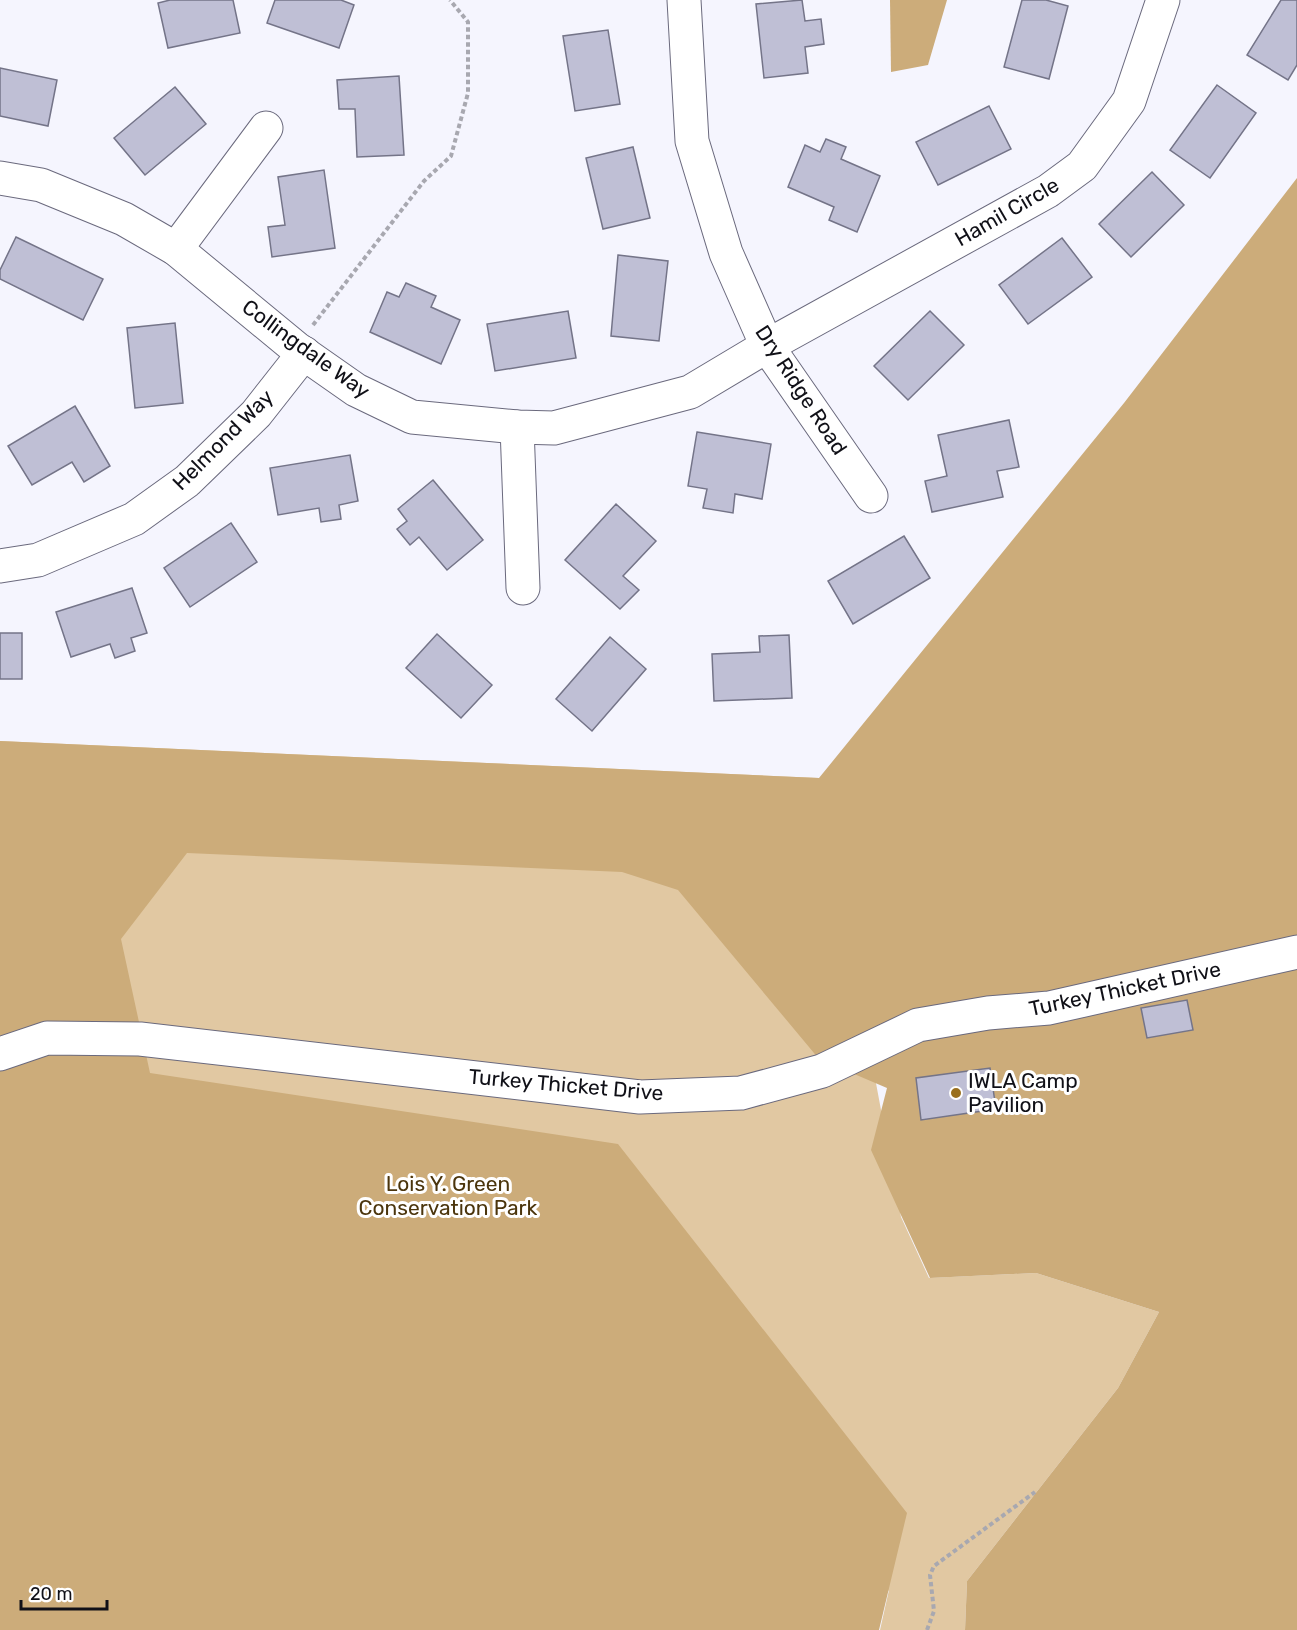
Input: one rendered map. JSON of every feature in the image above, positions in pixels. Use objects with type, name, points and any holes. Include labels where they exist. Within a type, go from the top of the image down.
[{"type":"street","name":"Dry Ridge Road","points":[[684,0],[692,141],[726,253],[767,346],[871,496]]},
{"type":"street","name":"Hamil Circle","points":[[767,346],[1048,191],[1082,166],[1129,102],[1163,0]]},
{"type":"street","points":[[176,249],[266,128]]},
{"type":"street","name":"Collingdale Way","points":[[0,178],[41,185],[124,219],[176,249],[300,350],[356,390],[412,417],[517,427],[554,428],[690,392],[767,346]]},
{"type":"street","name":"Helmond Way","points":[[0,566],[38,560],[134,519],[187,481],[256,414],[300,350]]},
{"type":"street","points":[[517,427],[523,588]]},
{"type":"street","name":"Turkey Thicket Drive","points":[[0,1054],[46,1038],[140,1039],[640,1097],[741,1093],[822,1071],[918,1025],[988,1013],[1049,1008],[1297,952]]},
{"type":"path","points":[[300,350],[424,181],[451,156],[468,93],[468,22],[450,0]]},
{"type":"path","points":[[927,1630],[934,1611],[930,1575],[934,1566],[1035,1492]]},
{"type":"green space","points":[[890,0],[947,0],[928,65],[891,72]]},
{"type":"green space","points":[[1297,178],[1297,1630],[965,1630],[967,1581],[1118,1388],[1159,1312],[1036,1273],[930,1278],[871,1150],[887,1088],[819,1059],[678,890],[622,872],[187,853],[121,939],[150,1073],[618,1144],[907,1513],[879,1630],[0,1630],[0,741],[819,778],[1124,403]]},
{"type":"green space","name":"Lois Y. Green Conservation Park","points":[[0,741],[819,778],[901,1217],[929,1278],[1036,1273],[1159,1312],[1118,1388],[967,1581],[965,1630],[880,1630],[889,1590],[853,1630],[0,1630]]},
{"type":"building","points":[[170,0],[233,0],[240,33],[168,48],[158,3]]},
{"type":"building","points":[[275,0],[341,0],[354,5],[339,48],[267,23]]},
{"type":"building","points":[[802,0],[805,21],[821,19],[824,44],[805,47],[808,73],[764,78],[756,4]]},
{"type":"building","points":[[1022,0],[1046,0],[1068,6],[1049,79],[1004,67]]},
{"type":"building","points":[[1281,0],[1297,0],[1297,65],[1288,80],[1247,55]]},
{"type":"building","points":[[608,30],[620,104],[575,111],[563,36]]},
{"type":"building","points":[[0,68],[57,80],[48,126],[0,116]]},
{"type":"building","points":[[399,76],[404,155],[357,157],[355,109],[339,109],[337,80]]},
{"type":"building","points":[[1217,85],[1256,113],[1210,178],[1170,150]]},
{"type":"building","points":[[175,87],[206,124],[145,175],[114,138]]},
{"type":"building","points":[[989,106],[1011,149],[938,185],[916,142]]},
{"type":"building","points":[[826,139],[846,147],[841,159],[880,176],[857,232],[829,220],[834,207],[788,187],[805,145],[820,152]]},
{"type":"building","points":[[633,147],[650,218],[603,229],[586,158]]},
{"type":"building","points":[[324,170],[335,248],[272,257],[268,227],[285,225],[278,177]]},
{"type":"building","points":[[1152,172],[1184,205],[1131,257],[1099,224]]},
{"type":"building","points":[[16,237],[103,279],[83,320],[0,279],[0,270]]},
{"type":"building","points":[[1062,238],[1092,277],[1028,324],[999,285]]},
{"type":"building","points":[[618,255],[668,261],[659,341],[611,336]]},
{"type":"building","points":[[406,283],[436,296],[431,307],[460,320],[441,364],[370,332],[387,292],[399,297]]},
{"type":"building","points":[[568,311],[576,358],[495,371],[487,324]]},
{"type":"building","points":[[930,311],[964,345],[908,400],[874,366]]},
{"type":"building","points":[[175,323],[183,403],[135,408],[127,328]]},
{"type":"building","points":[[75,406],[110,466],[84,482],[72,462],[32,485],[8,446]]},
{"type":"building","points":[[1009,420],[1019,467],[997,471],[1003,497],[932,512],[925,481],[947,476],[938,435]]},
{"type":"building","points":[[697,432],[771,444],[762,499],[735,494],[733,513],[703,508],[707,489],[688,486]]},
{"type":"building","points":[[350,455],[358,501],[339,505],[341,519],[321,522],[319,508],[278,515],[270,468]]},
{"type":"building","points":[[433,480],[483,540],[447,570],[419,537],[410,545],[397,529],[407,521],[398,509]]},
{"type":"building","points":[[616,504],[656,541],[623,576],[639,590],[620,609],[565,560]]},
{"type":"building","points":[[231,523],[257,562],[190,607],[164,568]]},
{"type":"building","points":[[904,536],[930,578],[853,624],[828,581]]},
{"type":"building","points":[[132,588],[147,633],[131,638],[135,651],[115,658],[110,644],[71,657],[56,612]]},
{"type":"building","points":[[0,633],[22,633],[22,679],[0,679]]},
{"type":"building","points":[[437,634],[492,685],[461,718],[406,668]]},
{"type":"building","points":[[789,635],[792,698],[714,701],[712,654],[760,652],[759,636]]},
{"type":"building","points":[[610,637],[646,669],[592,731],[556,699]]},
{"type":"building","points":[[1187,1000],[1193,1030],[1147,1038],[1141,1008]]},
{"type":"building","name":"IWLA Camp Pavilion","points":[[990,1068],[996,1109],[921,1120],[916,1078]]},
{"type":"place","name":"IWLA Camp Pavilion","points":[[956,1093]]}]
